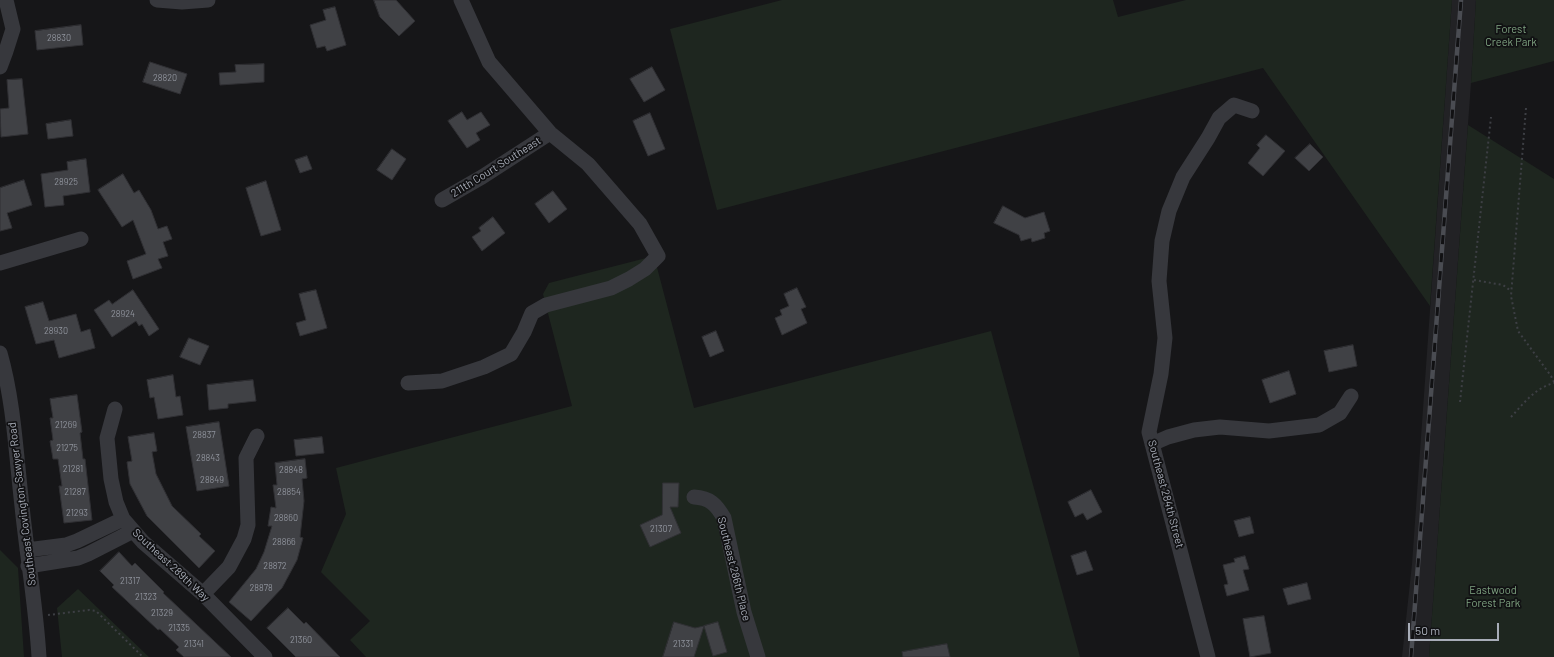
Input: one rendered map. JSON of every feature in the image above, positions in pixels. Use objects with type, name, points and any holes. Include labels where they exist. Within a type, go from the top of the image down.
[{"type":"street","points":[[0,67],[13,29],[6,0]]},
{"type":"street","points":[[157,0],[182,2],[208,0]]},
{"type":"street","points":[[408,382],[442,381],[484,367],[511,354],[524,332],[532,313],[546,304],[611,288],[645,269],[658,256],[640,224],[588,164],[550,133],[489,62],[461,0]]},
{"type":"street","name":"Southeast 284th Street","points":[[1208,657],[1149,432],[1161,374],[1165,338],[1159,281],[1162,241],[1169,211],[1183,177],[1219,118],[1234,106],[1252,111]]},
{"type":"street","name":"211th Court Southeast","points":[[442,200],[482,177],[550,133]]},
{"type":"street","points":[[0,263],[81,239]]},
{"type":"street","name":"Southeast Covington-Sawyer Road","points":[[0,352],[28,566],[37,617],[39,657]]},
{"type":"street","points":[[1152,444],[1168,437],[1194,430],[1220,427],[1269,431],[1319,425],[1340,413],[1351,396]]},
{"type":"street","name":"Southeast 289th Way","points":[[115,409],[107,438],[111,479],[116,502],[122,519],[143,542],[203,594],[266,657]]},
{"type":"street","points":[[203,594],[229,567],[244,539],[248,525],[246,458],[257,436]]},
{"type":"street","name":"Southeast 286th Place","points":[[694,496],[704,498],[717,506],[724,518],[744,612],[758,657]]},
{"type":"street","points":[[27,550],[66,545],[78,541],[122,519]]},
{"type":"street","points":[[28,566],[78,558],[133,531]]},
{"type":"path","points":[[1511,417],[1528,398],[1543,386],[1554,382],[1553,376],[1518,331],[1511,296],[1526,108]]},
{"type":"path","points":[[1460,402],[1491,117]]},
{"type":"path","points":[[1474,280],[1503,285],[1511,291]]},
{"type":"path","points":[[37,617],[89,610],[96,611],[143,657]]},
{"type":"shaded area","points":[[1452,0],[1476,0],[1429,657],[1402,657],[1412,564]]},
{"type":"green space","points":[[782,0],[1113,0],[1118,17],[1186,0],[1452,0],[1430,306],[1263,68],[717,210],[670,29]]},
{"type":"green space","name":"Forest Creek Park","points":[[1476,0],[1554,0],[1554,61],[1471,83]]},
{"type":"green space","name":"Eastwood Forest Park","points":[[1468,125],[1554,179],[1554,657],[1429,657]]},
{"type":"green space","points":[[654,256],[694,408],[991,331],[1080,657],[366,657],[350,640],[370,621],[321,572],[346,514],[336,468],[572,406],[543,294],[549,283]]},
{"type":"green space","points":[[0,550],[18,568],[24,657],[0,657]]},
{"type":"green space","points":[[78,589],[149,657],[62,657],[57,608]]},
{"type":"building","points":[[374,0],[396,0],[415,21],[399,36],[380,17]]},
{"type":"building","points":[[335,7],[346,45],[327,51],[325,46],[317,48],[310,25],[326,20],[323,10]]},
{"type":"building","points":[[81,25],[83,45],[37,50],[35,31]]},
{"type":"building","points":[[150,62],[187,74],[180,94],[143,82]]},
{"type":"building","points":[[264,64],[264,82],[220,85],[219,73],[236,72],[235,65]]},
{"type":"building","points":[[652,67],[665,90],[644,102],[630,79]]},
{"type":"building","points":[[22,79],[28,134],[1,137],[0,109],[9,108],[7,80]]},
{"type":"building","points":[[462,112],[467,120],[481,112],[490,125],[476,133],[480,140],[467,148],[448,121]]},
{"type":"building","points":[[650,113],[665,149],[648,156],[633,121]]},
{"type":"building","points":[[71,120],[73,136],[48,139],[46,124]]},
{"type":"building","points":[[1266,135],[1285,151],[1263,176],[1248,163],[1260,148],[1257,145]]},
{"type":"building","points":[[1310,144],[1323,157],[1309,171],[1295,158]]},
{"type":"building","points":[[392,149],[406,159],[392,180],[377,170]]},
{"type":"building","points":[[307,156],[312,169],[300,173],[295,160]]},
{"type":"building","points":[[86,159],[90,192],[63,196],[64,205],[45,207],[41,174],[68,170],[67,162]]},
{"type":"building","points":[[123,174],[134,193],[139,190],[151,210],[158,229],[167,226],[172,239],[163,242],[168,256],[158,259],[162,268],[133,279],[127,261],[146,254],[133,220],[122,227],[98,190]]},
{"type":"building","points":[[24,180],[32,205],[7,213],[12,228],[0,231],[0,188]]},
{"type":"building","points":[[266,181],[281,230],[261,236],[246,188]]},
{"type":"building","points":[[553,191],[567,209],[549,223],[535,204]]},
{"type":"building","points":[[1003,206],[1025,218],[1044,212],[1050,231],[1044,233],[1045,238],[1032,242],[1031,238],[1021,241],[1019,235],[994,223]]},
{"type":"building","points":[[493,217],[505,233],[482,251],[472,237],[481,231],[479,228]]},
{"type":"building","points":[[797,288],[806,307],[801,309],[807,323],[782,335],[775,318],[782,315],[780,310],[789,306],[784,294]]},
{"type":"building","points":[[133,290],[159,329],[149,336],[142,324],[139,326],[136,321],[112,337],[94,310],[109,300],[112,304]]},
{"type":"building","points":[[316,290],[327,328],[300,336],[296,323],[306,320],[299,294]]},
{"type":"building","points":[[43,302],[49,321],[76,314],[81,332],[90,329],[95,348],[59,358],[54,340],[36,344],[25,307]]},
{"type":"building","points":[[716,331],[724,351],[710,357],[702,337]]},
{"type":"building","points":[[189,338],[209,346],[200,365],[180,357]]},
{"type":"building","points":[[1353,345],[1357,366],[1329,372],[1324,351]]},
{"type":"building","points":[[1289,371],[1296,394],[1270,403],[1262,380]]},
{"type":"building","points":[[173,375],[176,397],[180,396],[183,415],[158,419],[154,397],[150,398],[147,380]]},
{"type":"building","points":[[253,380],[256,401],[228,404],[228,408],[209,410],[207,385]]},
{"type":"building","points":[[77,395],[82,432],[80,433],[83,459],[85,459],[92,520],[64,523],[59,486],[62,486],[58,459],[53,459],[50,441],[53,440],[50,418],[53,418],[50,399]]},
{"type":"building","points":[[219,422],[229,486],[197,491],[186,427]]},
{"type":"building","points":[[154,433],[157,451],[152,452],[156,474],[172,506],[201,534],[199,536],[215,551],[199,568],[147,516],[130,484],[127,462],[132,461],[128,437]]},
{"type":"building","points":[[322,437],[324,453],[296,456],[294,440]]},
{"type":"building","points":[[305,459],[307,478],[302,479],[304,501],[300,537],[303,538],[297,560],[282,588],[251,621],[229,602],[256,569],[264,552],[272,526],[268,526],[271,507],[276,508],[273,485],[277,485],[275,463]]},
{"type":"building","points":[[663,483],[679,483],[678,507],[670,507],[681,533],[650,547],[640,525],[662,515]]},
{"type":"building","points":[[1091,490],[1102,512],[1087,520],[1083,513],[1075,517],[1068,502]]},
{"type":"building","points":[[1250,517],[1254,533],[1239,537],[1234,521]]},
{"type":"building","points":[[1086,551],[1093,570],[1077,575],[1071,556]]},
{"type":"building","points":[[119,552],[132,566],[135,563],[164,592],[163,593],[231,657],[184,657],[176,650],[179,647],[160,629],[158,630],[112,587],[114,585],[100,571]]},
{"type":"building","points":[[1245,556],[1249,569],[1243,570],[1249,590],[1227,596],[1224,585],[1228,584],[1223,565],[1235,562],[1234,559]]},
{"type":"building","points":[[1307,583],[1311,599],[1288,605],[1283,589]]},
{"type":"building","points":[[288,608],[304,624],[306,622],[340,657],[296,657],[267,628]]},
{"type":"building","points":[[1264,616],[1271,653],[1250,657],[1243,619]]},
{"type":"building","points":[[674,622],[695,628],[704,626],[694,657],[663,657]]},
{"type":"building","points":[[718,622],[727,652],[713,656],[704,626]]},
{"type":"building","points":[[947,644],[950,657],[903,657],[902,652]]},
{"type":"railway","points":[[1411,657],[1461,0]]}]
